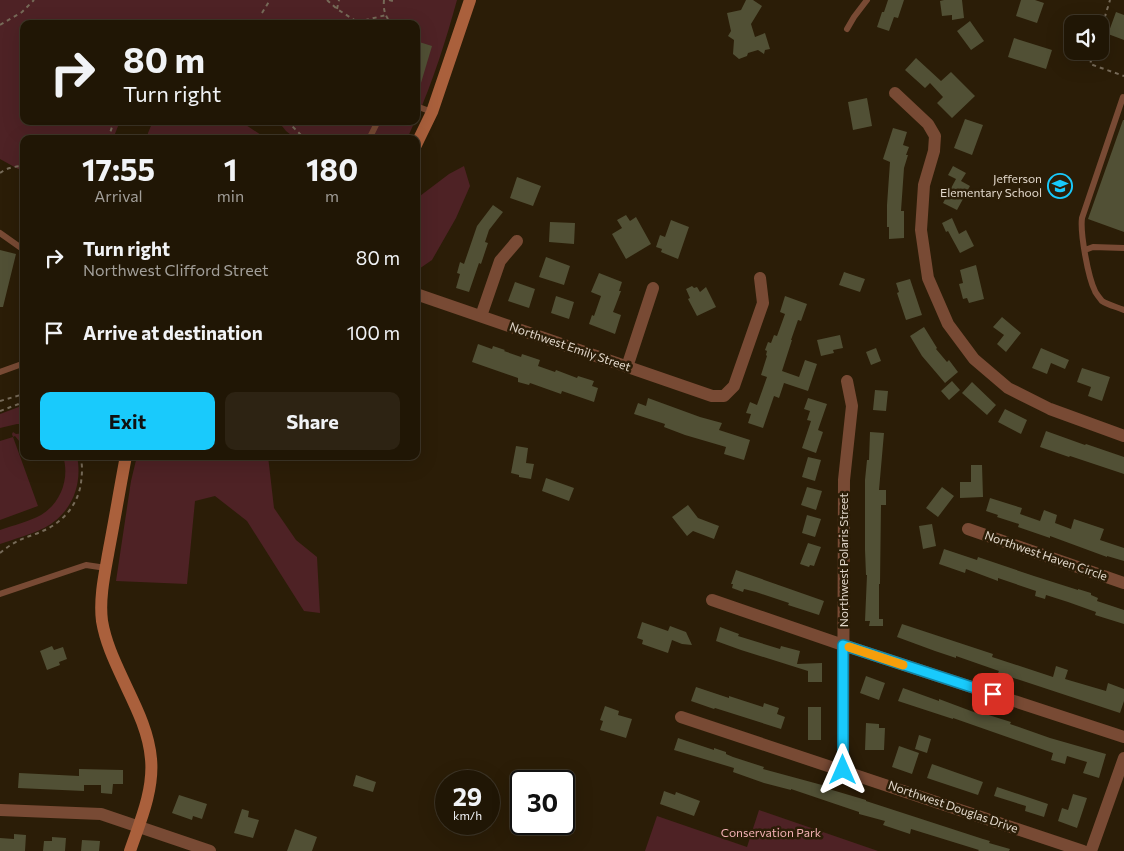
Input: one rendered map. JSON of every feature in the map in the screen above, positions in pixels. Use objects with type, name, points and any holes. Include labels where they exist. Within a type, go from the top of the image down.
[{"type":"street","points":[[420,137],[432,112],[470,0]]},
{"type":"street","points":[[895,93],[928,124],[935,136],[934,151],[924,184],[920,230],[928,278],[948,324],[974,359],[1008,388],[1050,409],[1124,436]]},
{"type":"street","points":[[481,316],[500,261],[517,241]]},
{"type":"street","name":"Northwest Emily Street","points":[[420,295],[712,396],[724,396],[734,386],[763,303],[760,278]]},
{"type":"street","points":[[627,367],[653,288]]},
{"type":"street","name":"Northwest Polaris Street","points":[[843,770],[844,480],[852,406],[847,381]]},
{"type":"street","points":[[125,460],[101,607],[104,631],[110,651],[141,717],[146,731],[151,759],[151,779],[148,795],[130,851]]},
{"type":"street","name":"Northwest Haven Circle","points":[[968,528],[1124,583]]},
{"type":"street","points":[[712,600],[1124,737]]},
{"type":"street","name":"Northwest Douglas Drive","points":[[681,717],[1083,851]]},
{"type":"street","points":[[1091,851],[1124,758]]},
{"type":"street","points":[[0,810],[101,814],[210,851]]},
{"type":"lane","points":[[848,29],[854,17],[867,0]]},
{"type":"lane","points":[[1124,97],[1081,225],[1095,292],[1102,301],[1124,310]]},
{"type":"lane","points":[[420,108],[432,112]]},
{"type":"lane","points":[[0,233],[20,247]]},
{"type":"lane","points":[[1085,250],[1099,247],[1124,248]]},
{"type":"lane","points":[[0,372],[20,365]]},
{"type":"lane","points":[[0,594],[86,566],[106,568]]},
{"type":"path","points":[[0,25],[22,12],[34,0]]},
{"type":"path","points":[[262,12],[270,0]]},
{"type":"path","points":[[327,0],[354,20]]},
{"type":"path","points":[[337,9],[339,0]]},
{"type":"path","points":[[384,0],[386,15],[389,20]]},
{"type":"path","points":[[389,0],[393,1]]},
{"type":"path","points":[[1105,15],[1110,0]]},
{"type":"path","points":[[368,20],[386,15]]},
{"type":"path","points":[[1091,60],[1090,64],[1124,76]]},
{"type":"path","points":[[291,125],[301,135]]},
{"type":"path","points":[[0,173],[10,168],[20,167]]},
{"type":"path","points":[[0,401],[20,395]]},
{"type":"path","points":[[0,411],[20,404]]},
{"type":"path","points":[[0,552],[18,541],[59,522],[71,509],[77,498],[83,473],[81,460]]},
{"type":"green space","points":[[0,0],[457,0],[439,60],[420,110],[420,20],[20,20],[20,125],[118,125],[115,135],[20,135],[20,169],[0,159]]},
{"type":"green space","points":[[151,125],[246,125],[261,135],[148,135]]},
{"type":"green space","points":[[281,125],[413,125],[409,135],[291,135]]},
{"type":"green space","points":[[464,166],[470,186],[456,218],[432,260],[420,268],[420,196],[449,174]]},
{"type":"green space","points":[[20,406],[20,424],[0,428],[0,414]]},
{"type":"green space","points":[[13,432],[20,434],[20,442],[15,436],[13,437]]},
{"type":"green space","points":[[13,437],[38,506],[0,520],[0,441]]},
{"type":"green space","points":[[64,460],[77,460],[78,478],[73,498],[68,507],[44,528],[0,544],[0,530],[41,515],[54,504],[62,489]]},
{"type":"green space","points":[[136,460],[268,460],[274,508],[296,540],[317,557],[320,613],[304,611],[247,521],[215,496],[195,501],[187,584],[116,581],[131,481]]},
{"type":"green space","name":"Conservation Park","points":[[759,810],[878,851],[645,851],[657,816],[747,847]]},
{"type":"building","points":[[746,0],[753,0],[762,6],[751,24],[755,37],[765,33],[770,49],[765,50],[764,54],[758,50],[748,53],[747,56],[739,59],[733,54],[734,40],[728,36],[731,31],[727,13],[741,10]]},
{"type":"building","points":[[888,0],[904,0],[898,18],[894,17],[889,31],[877,27]]},
{"type":"building","points":[[962,0],[964,18],[952,20],[952,15],[942,16],[940,1]]},
{"type":"building","points":[[1021,0],[1035,0],[1044,3],[1037,23],[1016,16]]},
{"type":"building","points":[[1116,12],[1124,15],[1124,40],[1109,34]]},
{"type":"building","points":[[970,21],[984,41],[971,50],[957,31]]},
{"type":"building","points":[[1014,38],[1052,50],[1046,69],[1008,57]]},
{"type":"building","points":[[420,42],[432,46],[420,86]]},
{"type":"building","points":[[916,58],[941,81],[951,72],[975,96],[952,118],[937,103],[943,97],[930,83],[925,88],[905,70]]},
{"type":"building","points":[[867,98],[872,126],[853,130],[848,102]]},
{"type":"building","points":[[965,119],[983,125],[972,155],[954,148]]},
{"type":"building","points":[[1124,120],[1124,232],[1088,219]]},
{"type":"building","points":[[893,128],[907,132],[903,145],[909,147],[904,168],[901,211],[904,211],[904,238],[889,239],[887,205],[890,162],[883,159]]},
{"type":"building","points":[[953,166],[966,173],[961,181],[970,186],[957,210],[943,203],[956,179],[948,175]]},
{"type":"building","points":[[517,177],[541,186],[533,206],[510,198]]},
{"type":"building","points":[[493,205],[503,212],[489,230],[485,242],[488,243],[469,292],[456,288],[460,274],[457,273],[460,262],[464,264],[477,226]]},
{"type":"building","points":[[626,215],[630,221],[636,217],[651,244],[626,259],[612,234],[622,228],[617,220]]},
{"type":"building","points":[[952,218],[959,234],[966,230],[974,246],[960,253],[942,223]]},
{"type":"building","points":[[671,220],[689,227],[678,259],[661,252],[662,249],[656,247],[660,235],[665,237]]},
{"type":"building","points":[[550,222],[575,223],[574,244],[549,242]]},
{"type":"building","points":[[0,250],[16,254],[3,307],[0,307]]},
{"type":"building","points":[[546,257],[570,266],[564,285],[539,277]]},
{"type":"building","points":[[976,265],[984,299],[969,303],[967,298],[963,299],[959,284],[963,283],[960,270]]},
{"type":"building","points":[[844,272],[865,279],[860,292],[839,285]]},
{"type":"building","points":[[599,273],[622,282],[619,291],[621,291],[613,312],[621,315],[615,334],[589,324],[601,296],[591,292]]},
{"type":"building","points":[[910,279],[922,315],[906,320],[897,293],[899,292],[896,283]]},
{"type":"building","points":[[515,282],[535,289],[529,308],[508,301]]},
{"type":"building","points":[[692,286],[694,288],[697,287],[700,292],[706,287],[716,307],[697,316],[688,299],[690,298],[686,289]]},
{"type":"building","points":[[556,296],[574,302],[569,319],[551,313]]},
{"type":"building","points":[[785,296],[807,304],[801,321],[798,320],[782,371],[799,377],[805,360],[817,364],[808,391],[784,383],[779,398],[774,396],[763,428],[748,423],[751,414],[746,413],[750,402],[757,405],[767,377],[761,375],[767,356],[767,351],[765,350],[768,342],[771,343],[774,335],[777,336],[785,314],[780,312]]},
{"type":"building","points":[[1002,317],[1021,333],[1006,352],[997,344],[1004,335],[993,327]]},
{"type":"building","points":[[924,327],[936,349],[947,362],[949,360],[958,372],[945,383],[922,356],[910,336]]},
{"type":"building","points":[[840,335],[843,348],[833,350],[834,353],[821,356],[817,340]]},
{"type":"building","points":[[478,344],[492,349],[493,346],[521,357],[522,354],[540,360],[538,366],[577,378],[578,376],[594,381],[592,386],[598,388],[594,402],[562,391],[561,394],[530,383],[529,385],[518,382],[518,378],[472,362]]},
{"type":"building","points":[[876,348],[881,361],[871,365],[866,352]]},
{"type":"building","points":[[1041,348],[1069,360],[1065,369],[1051,363],[1047,374],[1032,368]]},
{"type":"building","points":[[1082,368],[1110,377],[1102,401],[1088,396],[1091,387],[1077,382]]},
{"type":"building","points":[[952,381],[960,390],[949,400],[941,391]]},
{"type":"building","points":[[972,382],[996,405],[987,415],[962,393]]},
{"type":"building","points":[[875,390],[888,391],[886,411],[873,410]]},
{"type":"building","points":[[648,398],[722,423],[719,430],[750,440],[744,460],[724,454],[726,447],[685,435],[664,427],[665,424],[634,414],[638,403],[646,406]]},
{"type":"building","points":[[808,398],[827,404],[818,430],[823,432],[816,453],[802,448],[811,421],[807,420],[810,411],[804,409]]},
{"type":"building","points":[[1005,409],[1027,420],[1021,434],[998,422]]},
{"type":"building","points":[[1046,431],[1124,457],[1124,474],[1040,447]]},
{"type":"building","points":[[870,432],[884,433],[879,490],[886,490],[886,505],[881,505],[879,584],[879,619],[883,619],[883,626],[869,626],[870,621],[865,621],[867,575],[865,480],[867,460],[869,460]]},
{"type":"building","points":[[516,446],[528,448],[526,463],[534,464],[531,479],[519,477],[519,475],[511,473]]},
{"type":"building","points":[[808,457],[821,460],[815,481],[802,477]]},
{"type":"building","points":[[971,465],[982,465],[983,497],[960,498],[960,482],[971,482]]},
{"type":"building","points":[[546,478],[574,488],[569,501],[542,491]]},
{"type":"building","points":[[807,487],[822,491],[816,510],[801,505]]},
{"type":"building","points":[[942,487],[954,496],[938,517],[926,508]]},
{"type":"building","points":[[990,498],[1022,508],[1020,514],[1040,521],[1044,510],[1057,515],[1055,523],[1071,529],[1074,519],[1104,529],[1100,540],[1124,548],[1124,561],[1018,527],[1019,524],[997,517],[998,515],[986,511]]},
{"type":"building","points":[[688,505],[698,518],[719,526],[714,539],[693,531],[687,536],[672,517]]},
{"type":"building","points":[[807,515],[821,519],[815,537],[802,533]]},
{"type":"building","points":[[932,524],[936,546],[923,549],[919,526]]},
{"type":"building","points":[[808,543],[821,547],[814,566],[810,565],[809,567],[800,564]]},
{"type":"building","points":[[944,549],[977,560],[978,557],[1091,593],[1091,595],[1098,598],[1097,601],[1124,610],[1124,624],[1095,615],[1096,612],[1046,595],[1045,599],[1035,596],[1036,591],[998,578],[998,581],[966,569],[965,573],[939,564]]},
{"type":"building","points":[[736,570],[824,601],[819,615],[756,592],[744,589],[743,592],[732,588],[733,584],[731,584]]},
{"type":"building","points":[[642,622],[668,631],[670,626],[686,632],[692,645],[672,640],[668,653],[642,644],[643,640],[637,638]]},
{"type":"building","points":[[902,624],[993,654],[992,657],[1053,677],[1056,666],[1068,670],[1065,679],[1106,691],[1108,683],[1124,689],[1124,701],[1120,713],[897,637]]},
{"type":"building","points":[[720,627],[739,634],[738,636],[780,649],[781,646],[800,651],[797,664],[822,663],[822,682],[808,682],[808,671],[716,641]]},
{"type":"building","points":[[52,646],[54,650],[63,647],[67,659],[59,662],[60,665],[47,670],[40,651]]},
{"type":"building","points":[[866,676],[885,683],[879,700],[860,693]]},
{"type":"building","points":[[696,687],[763,707],[764,703],[779,708],[777,714],[785,717],[781,729],[691,701]]},
{"type":"building","points":[[903,688],[979,714],[979,712],[1011,722],[1010,724],[1050,738],[1106,754],[1099,778],[1083,773],[1087,762],[1067,756],[1065,764],[1051,760],[1053,753],[898,701]]},
{"type":"building","points":[[605,706],[619,711],[618,715],[632,719],[626,738],[600,730],[603,721],[600,720]]},
{"type":"building","points":[[808,707],[821,707],[821,740],[808,740]]},
{"type":"building","points":[[866,723],[879,724],[879,728],[885,728],[884,750],[865,750]]},
{"type":"building","points":[[919,735],[931,739],[927,753],[915,749]]},
{"type":"building","points":[[678,738],[726,752],[726,754],[733,757],[764,767],[763,769],[822,785],[822,787],[1010,849],[1009,851],[978,851],[911,829],[910,834],[883,825],[885,821],[859,814],[859,812],[791,789],[764,783],[733,772],[734,768],[674,750]]},
{"type":"building","points":[[899,746],[919,753],[912,774],[892,767]]},
{"type":"building","points":[[932,764],[983,782],[978,795],[927,778]]},
{"type":"building","points":[[79,769],[123,770],[123,784],[113,784],[112,794],[101,793],[101,785],[84,785],[84,791],[18,788],[19,773],[79,776]]},
{"type":"building","points":[[356,775],[376,782],[373,792],[353,786]]},
{"type":"building","points":[[997,787],[1048,804],[1044,817],[1025,811],[1026,806],[994,796]]},
{"type":"building","points":[[664,791],[675,795],[676,792],[700,801],[694,816],[660,804]]},
{"type":"building","points":[[1073,794],[1087,798],[1077,828],[1058,821],[1062,808],[1068,810]]},
{"type":"building","points":[[179,795],[207,804],[202,819],[193,816],[192,820],[172,813]]},
{"type":"building","points":[[242,809],[249,811],[248,817],[259,820],[253,838],[234,833]]},
{"type":"building","points":[[295,829],[317,837],[312,851],[287,851]]},
{"type":"building","points":[[14,834],[26,835],[25,851],[0,851],[0,838],[14,839]]},
{"type":"building","points":[[52,837],[66,838],[65,851],[43,851],[44,841],[52,841]]},
{"type":"building","points":[[82,840],[100,841],[99,851],[81,851]]},
{"type":"slow traffic","points":[[849,647],[903,665]]},
{"type":"place","name":"Jefferson Elementary School","points":[[1060,186]]},
{"type":"route","points":[[843,770],[843,645],[993,694]]}]
